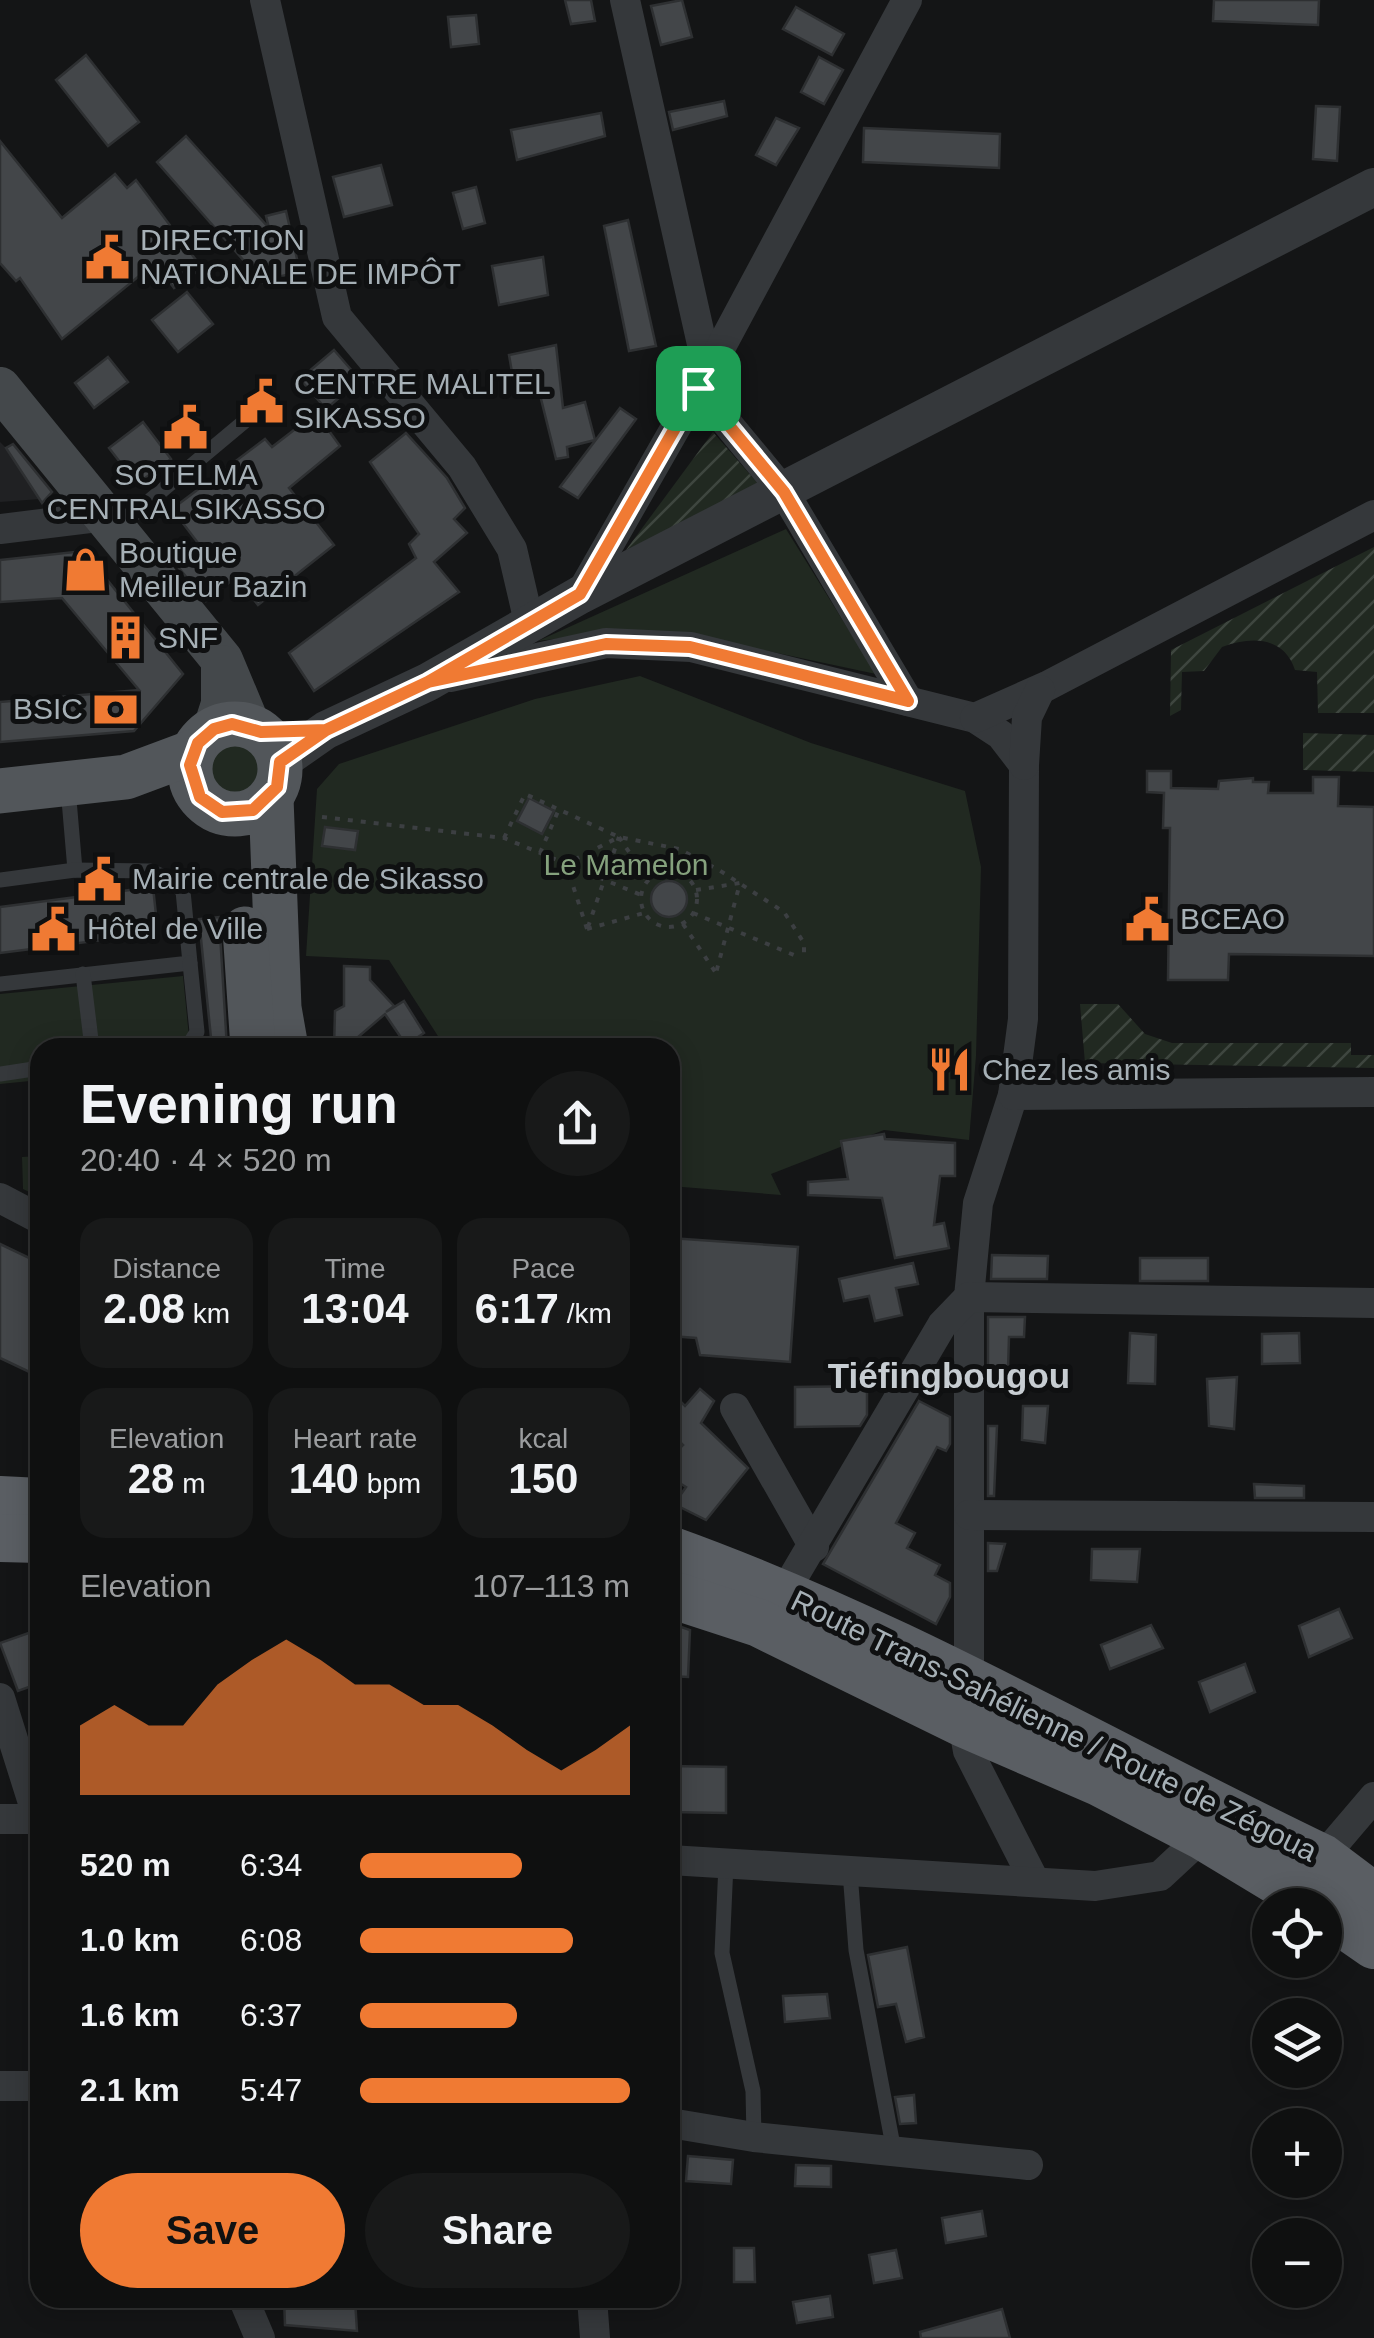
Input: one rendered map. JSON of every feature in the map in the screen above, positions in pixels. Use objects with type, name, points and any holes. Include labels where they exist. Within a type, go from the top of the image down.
[{"type":"highway","points":[[0,1500],[30,1502]]},
{"type":"highway","points":[[0,1538],[30,1539]]},
{"type":"highway","name":"Route Trans-Sahélienne / Route de Zégoua","points":[[680,1554],[785,1591],[1099,1782],[1203,1836],[1289,1888]]},
{"type":"highway","name":"Route Trans-Sahélienne / Route de Zégoua","points":[[680,1597],[759,1622],[966,1700],[1322,1858],[1374,1897]]},
{"type":"highway","name":"Route Trans-Sahélienne / Route de Zégoua","points":[[1342,1923],[1374,1946]]},
{"type":"main road","points":[[0,388],[222,660],[284,1038]]},
{"type":"main road","points":[[0,791],[237,763]]},
{"type":"main road","points":[[237,763],[252,1038]]},
{"type":"street","points":[[265,0],[338,318],[462,468],[512,549],[530,622]]},
{"type":"street","points":[[625,0],[703,380],[784,492],[908,701]]},
{"type":"street","points":[[580,594],[703,380],[907,0]]},
{"type":"street","points":[[237,763],[326,730],[428,682],[580,594],[1374,187]]},
{"type":"street","points":[[975,718],[1040,690],[1374,515]]},
{"type":"street","points":[[0,529],[111,523]]},
{"type":"street","points":[[428,682],[606,644],[690,647],[975,718],[1001,735],[1024,766]]},
{"type":"street","points":[[1034,1882],[968,1752],[966,1700],[969,1297],[978,1204],[1013,1095],[1024,1019],[1024,766],[1027,716],[1040,690]]},
{"type":"street","points":[[1013,1095],[1374,1092]]},
{"type":"street","points":[[0,1198],[30,1214]]},
{"type":"street","points":[[785,1591],[942,1325],[969,1297],[1374,1304]]},
{"type":"street","points":[[735,1408],[814,1547]]},
{"type":"street","points":[[969,1515],[1374,1517]]},
{"type":"street","points":[[0,1698],[30,1793]]},
{"type":"street","points":[[1322,1858],[1374,1797]]},
{"type":"street","points":[[0,1819],[30,1821]]},
{"type":"street","points":[[680,1861],[1095,1886],[1160,1876],[1203,1836]]},
{"type":"street","points":[[0,2086],[30,2086]]},
{"type":"street","points":[[680,2125],[754,2137],[1028,2164]]},
{"type":"street","points":[[247,2308],[260,2338]]},
{"type":"street","points":[[593,2308],[595,2338]]},
{"type":"lane","points":[[111,523],[264,406]]},
{"type":"lane","points":[[68,784],[74,870]]},
{"type":"lane","points":[[0,880],[74,870],[150,871],[169,878],[183,892],[197,1032],[193,1038]]},
{"type":"lane","points":[[0,984],[190,963]]},
{"type":"lane","points":[[83,974],[91,1038]]},
{"type":"lane","points":[[0,1074],[30,1070]]},
{"type":"lane","points":[[726,1864],[722,1953],[754,2091],[754,2137]]},
{"type":"lane","points":[[850,1872],[856,1950],[894,2151]]},
{"type":"path","points":[[504,838],[525,794],[619,837],[680,849],[784,912],[804,943],[803,956],[693,913]]},
{"type":"path","points":[[540,853],[559,809]]},
{"type":"path","points":[[322,817],[504,838],[641,896]]},
{"type":"path","points":[[566,864],[619,837]]},
{"type":"path","points":[[619,837],[648,880]]},
{"type":"path","points":[[587,929],[619,837]]},
{"type":"path","points":[[566,864],[587,929]]},
{"type":"path","points":[[674,872],[691,881],[696,890],[693,913],[682,924],[656,925],[644,913],[641,896],[648,880],[674,872]]},
{"type":"path","points":[[696,890],[740,883]]},
{"type":"path","points":[[682,924],[716,973],[740,883]]},
{"type":"path","points":[[587,929],[644,913]]},
{"type":"shaded area","points":[[0,442],[6,448],[40,499],[0,502]]},
{"type":"green space","points":[[713,432],[759,485],[626,550]]},
{"type":"green space","points":[[786,529],[876,674],[697,636],[588,635],[538,641]]},
{"type":"green space","points":[[1374,547],[1374,713],[1318,713],[1317,672],[1295,670],[1275,645],[1255,640],[1222,647],[1204,671],[1182,672],[1181,710],[1170,716],[1171,650]]},
{"type":"green space","name":"Le Mamelon","points":[[640,676],[811,743],[965,791],[981,867],[976,1056],[969,1140],[884,1130],[771,1174],[781,1195],[680,1187],[680,1038],[439,1038],[389,960],[306,956],[317,789],[339,764],[535,699]]},
{"type":"green space","points":[[1303,733],[1374,735],[1374,772],[1303,770]]},
{"type":"green space","points":[[236,737],[259,747],[269,770],[259,793],[236,803],[213,793],[203,770],[213,747]]},
{"type":"green space","points":[[183,976],[189,1038],[30,1038],[30,1081],[0,1084],[0,994]]},
{"type":"green space","points":[[1080,1004],[1118,1004],[1145,1034],[1172,1043],[1351,1043],[1351,1055],[1374,1055],[1374,1068],[1085,1063]]},
{"type":"green space","points":[[22,1157],[30,1157],[30,1192],[23,1189]]},
{"type":"building","points":[[565,0],[591,0],[595,21],[571,24]]},
{"type":"building","points":[[682,0],[692,37],[661,45],[651,6]]},
{"type":"building","points":[[1214,0],[1319,0],[1318,25],[1213,21]]},
{"type":"building","points":[[796,7],[844,34],[832,55],[783,29]]},
{"type":"building","points":[[476,15],[479,44],[451,47],[448,17]]},
{"type":"building","points":[[86,55],[139,122],[108,146],[56,80]]},
{"type":"building","points":[[819,57],[843,70],[824,104],[801,92]]},
{"type":"building","points":[[724,101],[727,116],[673,130],[669,112]]},
{"type":"building","points":[[1316,106],[1340,107],[1337,161],[1313,159]]},
{"type":"building","points":[[601,113],[605,136],[517,160],[511,130]]},
{"type":"building","points":[[776,118],[799,128],[776,165],[756,155]]},
{"type":"building","points":[[864,128],[1000,134],[999,168],[863,162]]},
{"type":"building","points":[[186,136],[269,228],[266,216],[286,211],[300,272],[273,278],[266,286],[157,162]]},
{"type":"building","points":[[0,141],[62,218],[115,174],[127,188],[136,180],[202,268],[174,288],[155,263],[62,339],[20,278],[16,281],[0,263]]},
{"type":"building","points":[[381,165],[392,205],[344,217],[333,177]]},
{"type":"building","points":[[476,187],[485,223],[463,229],[453,193]]},
{"type":"building","points":[[628,220],[656,346],[629,351],[604,226]]},
{"type":"building","points":[[543,257],[548,295],[499,305],[492,266]]},
{"type":"building","points":[[187,292],[213,324],[178,352],[152,320]]},
{"type":"building","points":[[556,345],[563,408],[585,402],[595,440],[567,447],[568,457],[556,459],[539,391],[516,396],[509,355]]},
{"type":"building","points":[[334,350],[360,380],[326,409],[300,379]]},
{"type":"building","points":[[108,357],[128,382],[94,408],[75,383]]},
{"type":"building","points":[[620,408],[636,419],[578,498],[560,487]]},
{"type":"building","points":[[316,413],[340,446],[289,488],[334,545],[258,605],[236,577],[206,601],[174,562],[198,543],[172,509],[265,439],[272,447]]},
{"type":"building","points":[[143,422],[171,459],[137,484],[109,448]]},
{"type":"building","points":[[406,433],[447,478],[465,508],[454,519],[467,533],[434,562],[459,592],[314,691],[289,653],[416,558],[409,544],[419,534],[370,462]]},
{"type":"building","points":[[13,444],[52,492],[42,503],[6,448]]},
{"type":"building","name":"SNF","points":[[84,551],[183,674],[134,731],[0,742],[0,702],[139,690],[62,598],[0,602],[0,560]]},
{"type":"building","points":[[1147,771],[1171,771],[1171,788],[1218,789],[1219,781],[1253,778],[1253,782],[1269,782],[1268,793],[1313,793],[1313,777],[1339,777],[1338,806],[1374,807],[1374,956],[1229,954],[1228,980],[1168,980],[1170,828],[1163,828],[1164,793],[1147,792]]},
{"type":"building","points":[[529,798],[554,811],[542,834],[517,821]]},
{"type":"building","points":[[325,827],[358,831],[355,850],[322,846]]},
{"type":"building","points":[[669,881],[682,886],[687,899],[682,912],[669,917],[656,912],[651,899],[656,886]]},
{"type":"building","points":[[153,887],[158,933],[0,953],[0,907]]},
{"type":"building","points":[[219,917],[226,1038],[211,1038],[199,919]]},
{"type":"building","points":[[344,966],[370,967],[370,980],[394,1006],[386,1012],[404,1001],[424,1033],[416,1038],[401,1038],[385,1014],[358,1038],[334,1038],[335,1011],[344,1006]]},
{"type":"building","points":[[884,1134],[885,1139],[955,1143],[955,1176],[940,1176],[934,1225],[944,1223],[949,1248],[895,1258],[882,1198],[808,1195],[808,1182],[848,1179],[841,1141]]},
{"type":"building","points":[[680,1239],[798,1247],[790,1362],[700,1355],[696,1338],[680,1337]]},
{"type":"building","points":[[0,1244],[30,1258],[30,1372],[0,1358]]},
{"type":"building","points":[[992,1255],[1048,1256],[1047,1279],[991,1279]]},
{"type":"building","points":[[1140,1258],[1208,1258],[1208,1281],[1140,1281]]},
{"type":"building","points":[[913,1263],[918,1284],[896,1288],[902,1315],[875,1321],[869,1296],[844,1301],[839,1279]]},
{"type":"building","points":[[988,1317],[1025,1317],[1024,1337],[1009,1337],[1008,1369],[988,1368]]},
{"type":"building","points":[[1130,1333],[1156,1335],[1155,1384],[1128,1383]]},
{"type":"building","points":[[1299,1333],[1300,1363],[1262,1364],[1262,1334]]},
{"type":"building","points":[[1237,1377],[1234,1429],[1209,1426],[1207,1379]]},
{"type":"building","points":[[867,1386],[867,1415],[860,1426],[795,1427],[795,1387]]},
{"type":"building","points":[[700,1389],[714,1401],[701,1423],[748,1468],[706,1520],[680,1507],[680,1496],[686,1487],[680,1483],[680,1401],[685,1406]]},
{"type":"building","points":[[919,1401],[950,1417],[950,1444],[946,1451],[937,1447],[896,1523],[915,1533],[907,1548],[940,1565],[935,1575],[950,1583],[950,1597],[936,1624],[823,1564]]},
{"type":"building","points":[[1023,1406],[1048,1406],[1045,1443],[1022,1440]]},
{"type":"building","points":[[988,1426],[997,1426],[994,1496],[988,1496]]},
{"type":"building","points":[[1254,1484],[1304,1486],[1304,1498],[1255,1498]]},
{"type":"building","points":[[988,1543],[1005,1544],[997,1571],[988,1571]]},
{"type":"building","points":[[1092,1549],[1140,1549],[1137,1582],[1091,1580]]},
{"type":"building","points":[[1339,1609],[1352,1638],[1309,1657],[1299,1626]]},
{"type":"building","points":[[1151,1625],[1163,1648],[1110,1669],[1101,1645]]},
{"type":"building","points":[[680,1626],[690,1630],[688,1677],[680,1677]]},
{"type":"building","points":[[30,1632],[30,1687],[18,1691],[0,1643]]},
{"type":"building","points":[[1245,1664],[1255,1692],[1210,1712],[1199,1682]]},
{"type":"building","points":[[680,1766],[726,1767],[726,1813],[680,1812]]},
{"type":"building","points":[[907,1947],[924,2037],[906,2042],[896,2004],[878,2007],[868,1955]]},
{"type":"building","points":[[827,1994],[830,2018],[785,2022],[783,1996]]},
{"type":"building","points":[[914,2095],[916,2123],[900,2124],[895,2097]]},
{"type":"building","points":[[688,2156],[733,2160],[731,2184],[686,2181]]},
{"type":"building","points":[[796,2165],[831,2166],[831,2187],[795,2186]]},
{"type":"building","points":[[982,2211],[986,2236],[946,2243],[942,2218]]},
{"type":"building","points":[[734,2248],[754,2248],[755,2282],[734,2282]]},
{"type":"building","points":[[896,2250],[902,2278],[874,2283],[869,2255]]},
{"type":"building","points":[[830,2296],[833,2317],[797,2323],[793,2302]]},
{"type":"building","points":[[284,2308],[356,2308],[357,2331],[285,2325]]},
{"type":"building","points":[[1002,2309],[1010,2338],[921,2338],[920,2332]]},
{"type":"place","name":"DIRECTION NATIONALE DE IMPÔT","points":[[107,257]]},
{"type":"place","name":"CENTRE MALITEL SIKASSO","points":[[261,401]]},
{"type":"place","name":"SOTELMA CENTRAL SIKASSO","points":[[186,428]]},
{"type":"place","name":"Boutique Meilleur Bazin","points":[[86,570]]},
{"type":"place","name":"SNF","points":[[125,638]]},
{"type":"place","name":"BSIC","points":[[116,709]]},
{"type":"place","name":"Mairie centrale de Sikasso","points":[[99,879]]},
{"type":"place","name":"BCEAO","points":[[1147,919]]},
{"type":"place","name":"Hôtel de Ville","points":[[54,929]]},
{"type":"place","name":"Chez les amis","points":[[949,1070]]},
{"type":"district","name":"Tiéfingbougou","points":[[949,1376]]},
{"type":"route","points":[[698,388],[580,594],[428,682],[326,730],[261,732],[232,724],[214,729],[198,743],[190,765],[190,777],[200,797],[222,812],[242,814],[253,810],[270,798],[277,787],[280,762],[326,730],[428,682],[606,644],[690,647],[908,701],[784,492],[698,388]]}]
